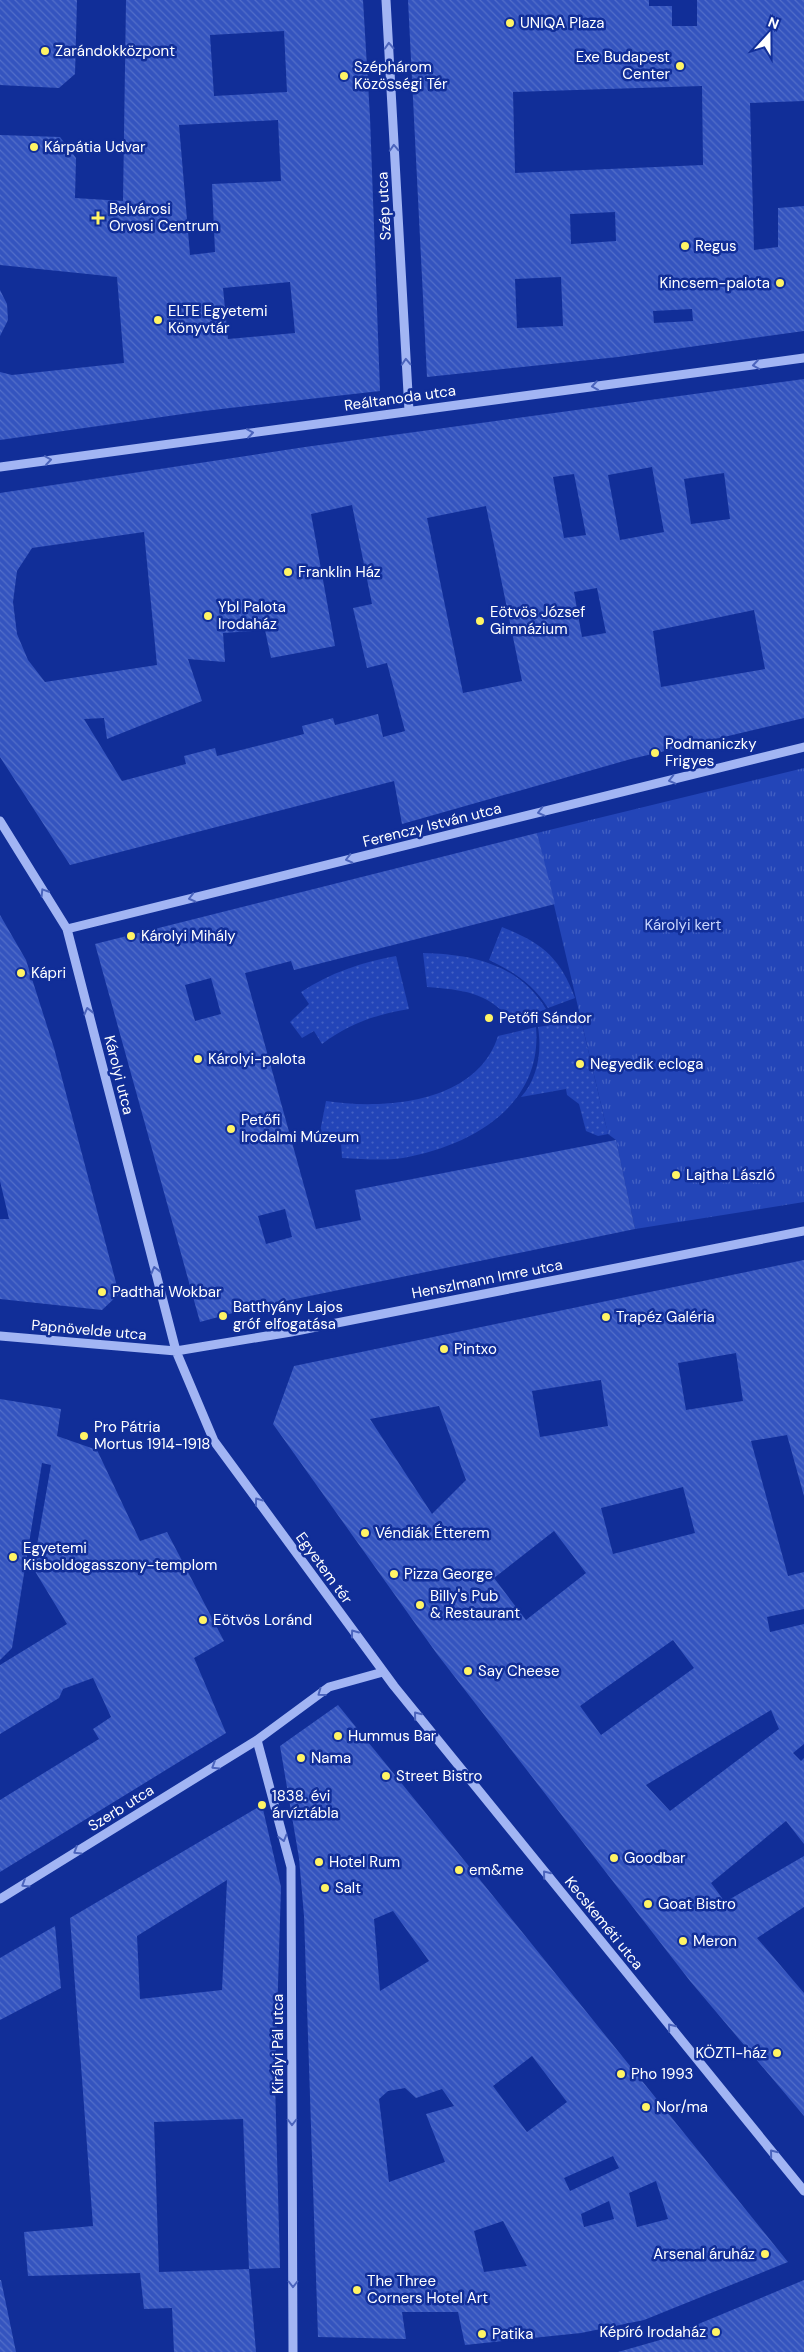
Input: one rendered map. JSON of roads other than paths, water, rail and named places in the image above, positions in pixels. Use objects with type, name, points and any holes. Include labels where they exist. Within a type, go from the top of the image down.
[{"type":"street","name":"Szép utca","points":[[386,0],[409,411]]},
{"type":"street","name":"Reáltanoda utca","points":[[0,467],[804,358]]},
{"type":"street","name":"Ferenczy István utca","points":[[67,929],[804,747]]},
{"type":"street","name":"Károlyi utca","points":[[0,821],[67,929],[176,1351]]},
{"type":"street","name":"Henszlmann Imre utca","points":[[176,1351],[291,1332],[804,1231]]},
{"type":"street","name":"Papnövelde utca","points":[[0,1336],[176,1351]]},
{"type":"street","name":"Egyetem tér","points":[[176,1351],[214,1441],[383,1672]]},
{"type":"street","points":[[257,1740],[329,1687],[383,1672]]},
{"type":"street","name":"Kecskeméti utca","points":[[383,1672],[804,2191]]},
{"type":"street","name":"Szerb utca","points":[[0,1899],[257,1740]]},
{"type":"street","name":"Királyi Pál utca","points":[[257,1740],[291,1867],[293,2352]]},
{"type":"place","name":"UNIQA Plaza","points":[[510,23]]},
{"type":"place","name":"Zarándokközpont","points":[[45,51]]},
{"type":"place","name":"Exe Budapest Center","points":[[680,66]]},
{"type":"place","name":"Széphárom Közösségi Tér","points":[[344,76]]},
{"type":"place","name":"Kárpátia Udvar","points":[[34,147]]},
{"type":"place","name":"Belvárosi Orvosi Centrum","points":[[98,218]]},
{"type":"place","name":"Regus","points":[[685,246]]},
{"type":"place","name":"Kincsem-palota","points":[[780,283]]},
{"type":"place","name":"ELTE Egyetemi Könyvtár","points":[[158,320]]},
{"type":"place","name":"Franklin Ház","points":[[288,572]]},
{"type":"place","name":"Ybl Palota Irodaház","points":[[208,616]]},
{"type":"place","name":"Eötvös József Gimnázium","points":[[480,621]]},
{"type":"place","name":"Podmaniczky Frigyes","points":[[655,753]]},
{"type":"place","name":"Károlyi Mihály","points":[[131,936]]},
{"type":"place","name":"Kápri","points":[[21,973]]},
{"type":"place","name":"Petőfi Sándor","points":[[489,1018]]},
{"type":"place","name":"Károlyi-palota","points":[[198,1059]]},
{"type":"place","name":"Negyedik ecloga","points":[[580,1064]]},
{"type":"place","name":"Petőfi Irodalmi Múzeum","points":[[231,1129]]},
{"type":"place","name":"Lajtha László","points":[[676,1175]]},
{"type":"place","name":"Padthai Wokbar","points":[[102,1292]]},
{"type":"place","name":"Batthyány Lajos gróf elfogatása","points":[[223,1316]]},
{"type":"place","name":"Trapéz Galéria","points":[[606,1317]]},
{"type":"place","name":"Pintxo","points":[[444,1349]]},
{"type":"place","name":"Pro Pátria Mortus 1914-1918","points":[[84,1436]]},
{"type":"place","name":"Véndiák Étterem","points":[[365,1533]]},
{"type":"place","name":"Egyetemi Kisboldogasszony-templom","points":[[13,1557]]},
{"type":"place","name":"Pizza George","points":[[394,1574]]},
{"type":"place","name":"Billy's Pub & Restaurant","points":[[420,1605]]},
{"type":"place","name":"Eötvös Loránd","points":[[203,1620]]},
{"type":"place","name":"Say Cheese","points":[[468,1671]]},
{"type":"place","name":"Hummus Bar","points":[[338,1736]]},
{"type":"place","name":"Nama","points":[[301,1758]]},
{"type":"place","name":"Street Bistro","points":[[386,1776]]},
{"type":"place","name":"1838. évi árvíztábla","points":[[262,1805]]},
{"type":"place","name":"Goodbar","points":[[614,1858]]},
{"type":"place","name":"Hotel Rum","points":[[319,1862]]},
{"type":"place","name":"em&me","points":[[459,1870]]},
{"type":"place","name":"Salt","points":[[325,1888]]},
{"type":"place","name":"Goat Bistro","points":[[648,1904]]},
{"type":"place","name":"Meron","points":[[683,1941]]},
{"type":"place","name":"KÖZTI-ház","points":[[777,2053]]},
{"type":"place","name":"Pho 1993","points":[[621,2074]]},
{"type":"place","name":"Nor/ma","points":[[646,2107]]},
{"type":"place","name":"Arsenal áruház","points":[[765,2254]]},
{"type":"place","name":"The Three Corners Hotel Art","points":[[357,2290]]},
{"type":"place","name":"Képíró Irodaház","points":[[716,2332]]},
{"type":"place","name":"Patika","points":[[482,2334]]},
{"type":"park label","name":"Károlyi kert","points":[[683,925]]}]
